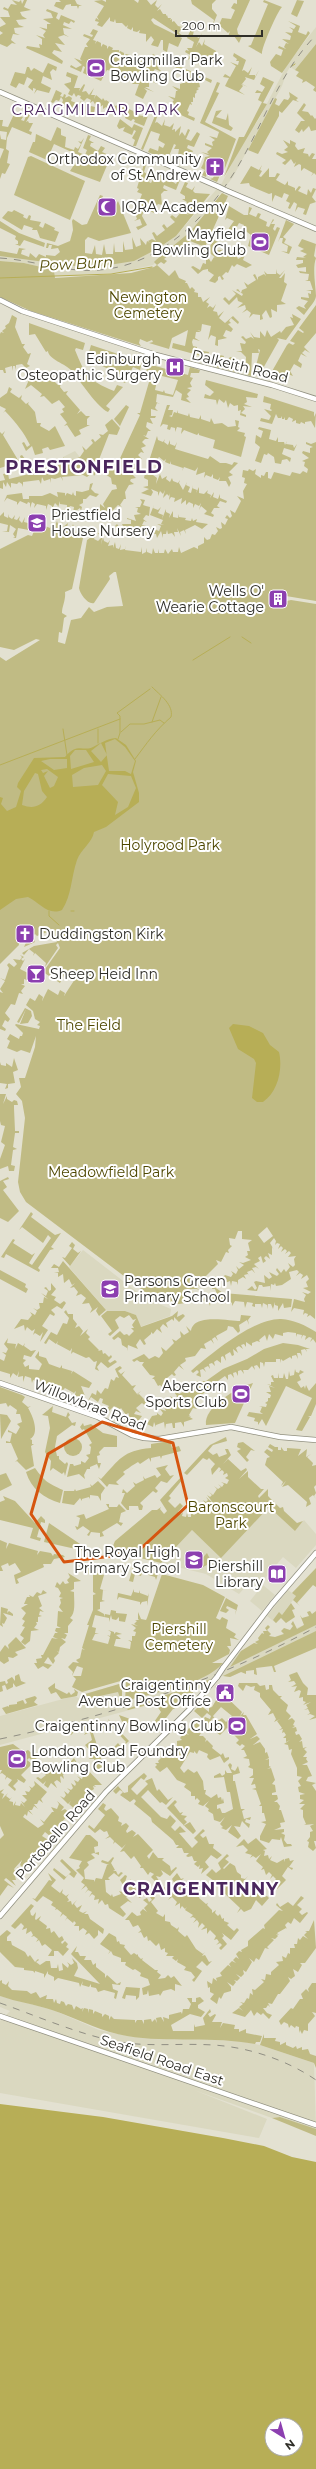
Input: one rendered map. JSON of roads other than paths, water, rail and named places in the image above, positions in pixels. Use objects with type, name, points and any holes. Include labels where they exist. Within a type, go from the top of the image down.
[{"type":"main road","points":[[1,93],[316,229]]},
{"type":"main road","name":"Dalkeith Road","points":[[0,300],[22,311],[156,355],[280,386],[316,399]]},
{"type":"main road","name":"Willowbrae Road","points":[[0,1383],[98,1417],[132,1435],[143,1438],[159,1439],[231,1427],[280,1437],[316,1440]]},
{"type":"main road","name":"Portobello Road","points":[[0,1916],[106,1792],[189,1710],[215,1679],[272,1604],[316,1553]]},
{"type":"main road","name":"Seafield Road East","points":[[0,2016],[316,2126]]},
{"type":"waterway","name":"Pow Burn","points":[[0,278],[111,274],[152,267]]},
{"type":"waterway","points":[[193,660],[230,637]]},
{"type":"waterway","points":[[242,637],[251,643]]},
{"type":"waterway","points":[[135,759],[147,742],[171,717],[168,704],[152,687]]},
{"type":"waterway","points":[[118,739],[120,733],[120,716],[117,713],[150,689]]},
{"type":"waterway","points":[[152,722],[161,697]]},
{"type":"waterway","points":[[0,765],[120,719]]},
{"type":"waterway","points":[[121,732],[130,724],[144,724],[160,720],[164,723]]},
{"type":"waterway","points":[[63,729],[67,755]]},
{"type":"waterway","points":[[98,729],[98,743]]},
{"type":"waterway","points":[[49,911],[49,916],[59,925]]},
{"type":"waterway","points":[[113,1023],[121,1021]]},
{"type":"railway","points":[[0,258],[74,270],[99,270],[123,266],[146,257],[167,245],[187,230],[220,193],[246,152],[285,76],[304,48],[316,35]]},
{"type":"railway","points":[[0,1739],[82,1719],[162,1695],[240,1664],[316,1627]]},
{"type":"railway","points":[[0,2003],[89,2035],[119,2042],[142,2044],[213,2045],[240,2048],[293,2066],[316,2080]]},
{"type":"place","name":"Craigmillar Park Bowling Club","points":[[96,68]]},
{"type":"place","name":"Orthodox Community of St Andrew","points":[[215,167]]},
{"type":"place","name":"IQRA Academy","points":[[107,207]]},
{"type":"place","name":"Mayfield Bowling Club","points":[[260,242]]},
{"type":"place","name":"Edinburgh Osteopathic Surgery","points":[[175,367]]},
{"type":"place","name":"Priestfield House Nursery","points":[[37,523]]},
{"type":"place","name":"Wells O' Wearie Cottage","points":[[278,599]]},
{"type":"place","name":"Duddingston Kirk","points":[[25,934]]},
{"type":"place","name":"Sheep Heid Inn","points":[[36,974]]},
{"type":"place","name":"Parsons Green Primary School","points":[[110,1289]]},
{"type":"place","name":"Abercorn Sports Club","points":[[241,1394]]},
{"type":"place","name":"The Royal High Primary School","points":[[194,1560]]},
{"type":"place","name":"Piershill Library","points":[[277,1574]]},
{"type":"place","name":"Craigentinny Avenue Post Office","points":[[225,1693]]},
{"type":"place","name":"Craigentinny Bowling Club","points":[[237,1726]]},
{"type":"place","name":"London Road Foundry Bowling Club","points":[[17,1759]]},
{"type":"district","name":"CRAIGMILLAR PARK","points":[[96,110]]},
{"type":"district","name":"PRESTONFIELD","points":[[84,467]]},
{"type":"district","name":"CRAIGENTINNY","points":[[201,1889]]},
{"type":"park label","name":"Newington Cemetery","points":[[148,306]]},
{"type":"park label","name":"Holyrood Park","points":[[170,845]]},
{"type":"park label","name":"The Field","points":[[89,1025]]},
{"type":"park label","name":"Meadowfield Park","points":[[111,1172]]},
{"type":"park label","name":"Baronscourt Park","points":[[231,1516]]},
{"type":"park label","name":"Piershill Cemetery","points":[[179,1638]]}]
